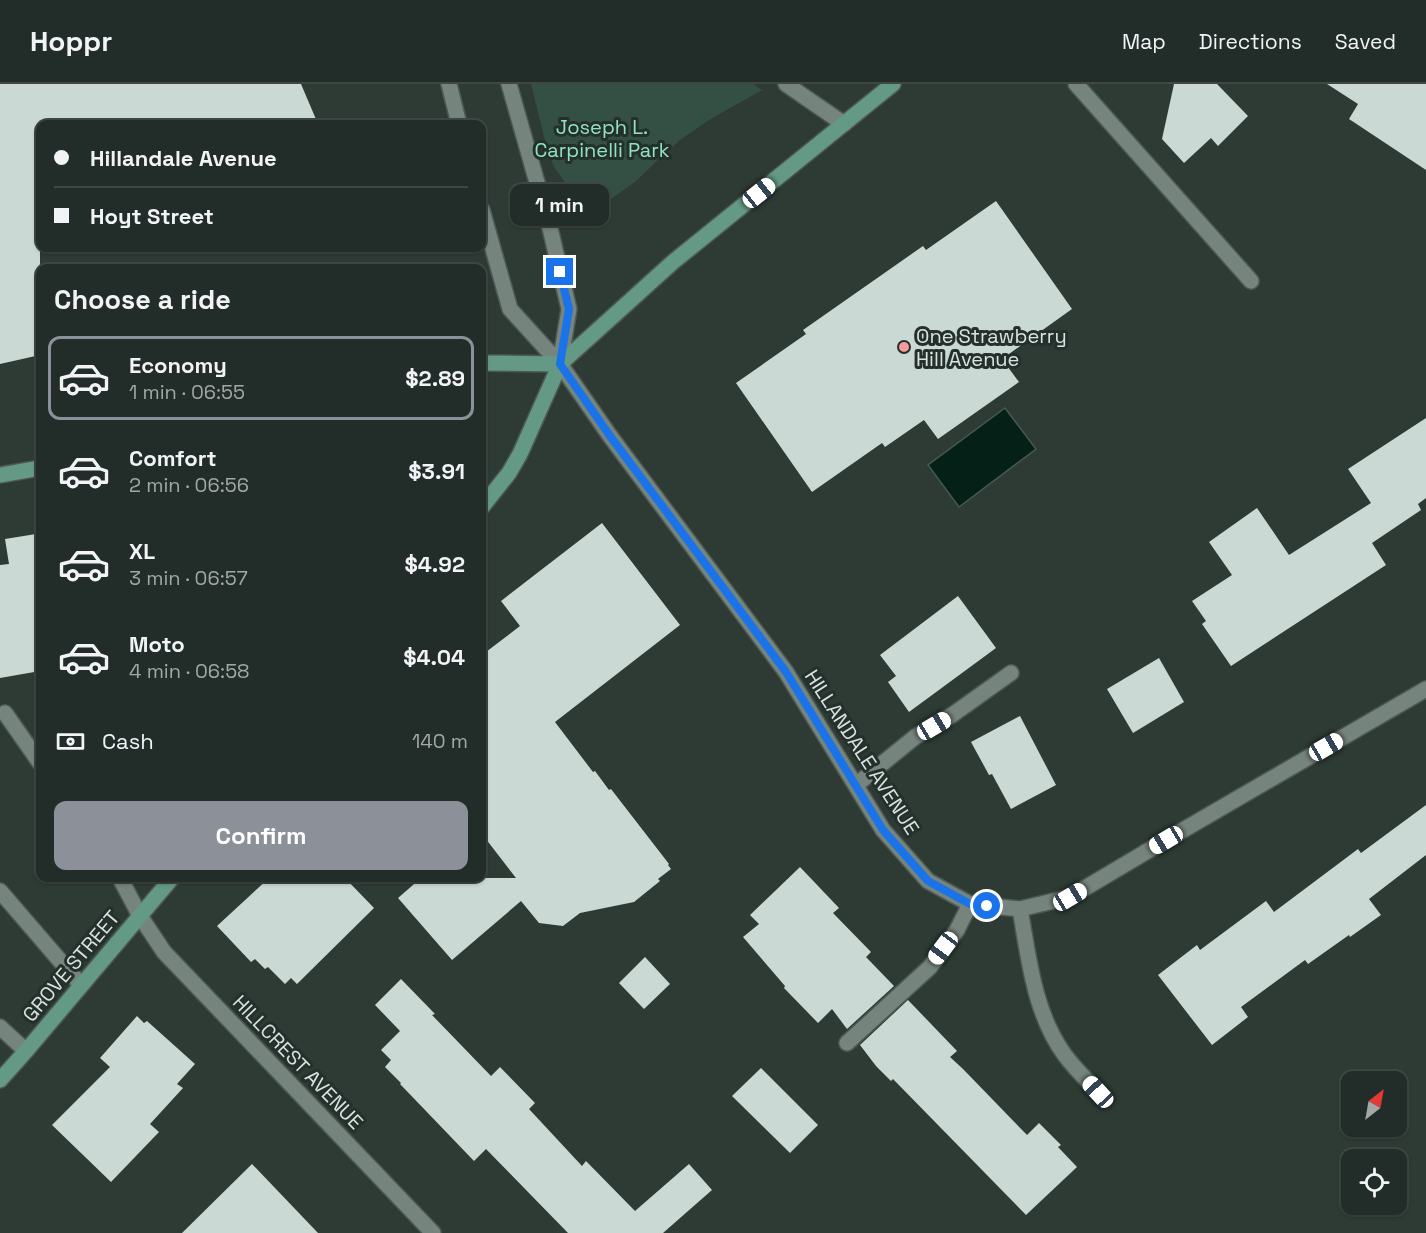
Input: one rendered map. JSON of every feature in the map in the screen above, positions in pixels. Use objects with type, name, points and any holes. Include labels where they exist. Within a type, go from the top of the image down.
[{"type":"main road","points":[[486,502],[509,473],[520,454],[560,364],[673,262],[893,84]]},
{"type":"main road","points":[[486,363],[560,364]]},
{"type":"main road","points":[[0,475],[36,469]]},
{"type":"main road","name":"GROVE STREET","points":[[0,1080],[169,882]]},
{"type":"street","points":[[449,84],[458,120]]},
{"type":"street","points":[[509,84],[550,228],[569,309],[560,364]]},
{"type":"street","points":[[786,84],[844,124]]},
{"type":"street","points":[[1076,84],[1251,281]]},
{"type":"street","name":"HILLANDALE AVENUE","points":[[486,224],[510,309],[560,364],[610,436],[786,672],[883,830],[928,881],[970,904],[1020,909],[1070,897],[1426,689]]},
{"type":"street","points":[[855,785],[915,737],[952,715],[1011,673]]},
{"type":"street","points":[[5,713],[36,757]]},
{"type":"street","name":"HILLCREST AVENUE","points":[[122,882],[140,916],[164,952],[433,1233]]},
{"type":"street","points":[[0,891],[81,985]]},
{"type":"street","points":[[847,1043],[930,967],[957,930],[970,904]]},
{"type":"street","points":[[1020,909],[1038,1002],[1048,1028],[1065,1056],[1098,1092]]},
{"type":"street","points":[[0,1027],[26,1052]]},
{"type":"green space","name":"Joseph L. Carpinelli Park","points":[[531,84],[753,84],[762,90],[709,120],[680,140],[635,182],[611,199],[589,204],[575,196],[554,167]]},
{"type":"shaded area","points":[[1005,408],[1036,449],[959,507],[928,465]]},
{"type":"building","points":[[0,84],[301,84],[316,120],[36,120],[36,252],[40,252],[40,264],[36,264],[36,356],[0,364]]},
{"type":"building","points":[[1174,84],[1217,84],[1248,116],[1218,146],[1211,138],[1184,163],[1162,139]]},
{"type":"building","points":[[1327,84],[1426,84],[1426,170],[1349,119],[1358,104]]},
{"type":"building","name":"One Strawberry Hill Avenue","points":[[996,201],[1072,309],[1002,359],[1019,382],[938,439],[924,420],[885,447],[882,443],[812,492],[736,383],[806,334],[803,330],[923,246],[926,250]]},
{"type":"building","points":[[1426,418],[1426,498],[1418,504],[1421,510],[1372,543],[1386,565],[1231,666],[1202,624],[1206,621],[1192,601],[1232,575],[1209,542],[1257,508],[1289,555],[1371,503],[1348,469]]},
{"type":"building","points":[[602,523],[680,625],[555,722],[593,772],[595,771],[609,790],[611,789],[671,869],[634,902],[580,913],[563,926],[539,923],[521,901],[452,960],[398,898],[416,882],[486,882],[486,878],[516,878],[486,839],[486,652],[520,626],[501,601]]},
{"type":"building","points":[[36,534],[36,672],[0,678],[0,565],[9,564],[5,539]]},
{"type":"building","points":[[958,596],[996,648],[909,712],[888,682],[896,676],[880,655]]},
{"type":"building","points":[[1159,658],[1184,702],[1133,733],[1107,689]]},
{"type":"building","points":[[1020,716],[1056,785],[1011,809],[971,742]]},
{"type":"building","points":[[1426,805],[1426,855],[1369,899],[1381,915],[1308,964],[1305,960],[1241,1007],[1248,1017],[1212,1045],[1158,975],[1197,945],[1200,950],[1266,901],[1274,912],[1358,849],[1361,853]]},
{"type":"building","points":[[800,867],[839,908],[833,913],[871,952],[866,957],[894,986],[847,1029],[832,1009],[818,1023],[784,988],[785,986],[743,937],[759,924],[750,915]]},
{"type":"building","points":[[265,882],[349,882],[374,908],[297,984],[291,978],[285,984],[268,967],[265,969],[255,959],[251,962],[217,926]]},
{"type":"building","points":[[645,957],[670,984],[644,1009],[619,983]]},
{"type":"building","points":[[401,979],[491,1076],[500,1067],[535,1103],[529,1109],[582,1166],[586,1161],[635,1211],[689,1164],[712,1190],[663,1233],[568,1233],[486,1149],[474,1161],[385,1067],[391,1060],[381,1050],[400,1031],[375,1005]]},
{"type":"building","points":[[908,1000],[957,1051],[950,1057],[1027,1135],[1039,1123],[1061,1145],[1058,1147],[1077,1167],[1026,1215],[893,1079],[891,1081],[876,1066],[860,1045]]},
{"type":"building","points":[[137,1016],[144,1023],[147,1021],[195,1064],[177,1084],[183,1088],[150,1124],[159,1132],[111,1182],[52,1125],[110,1067],[100,1058]]},
{"type":"building","points":[[761,1068],[818,1125],[790,1153],[732,1096]]},
{"type":"building","points":[[252,1164],[318,1233],[182,1233]]},
{"type":"place","name":"One Strawberry Hill Avenue","points":[[904,347]]},
{"type":"route","points":[[560,272],[569,309],[560,364],[610,436],[786,672],[883,830],[928,881],[970,904],[987,906]]}]
